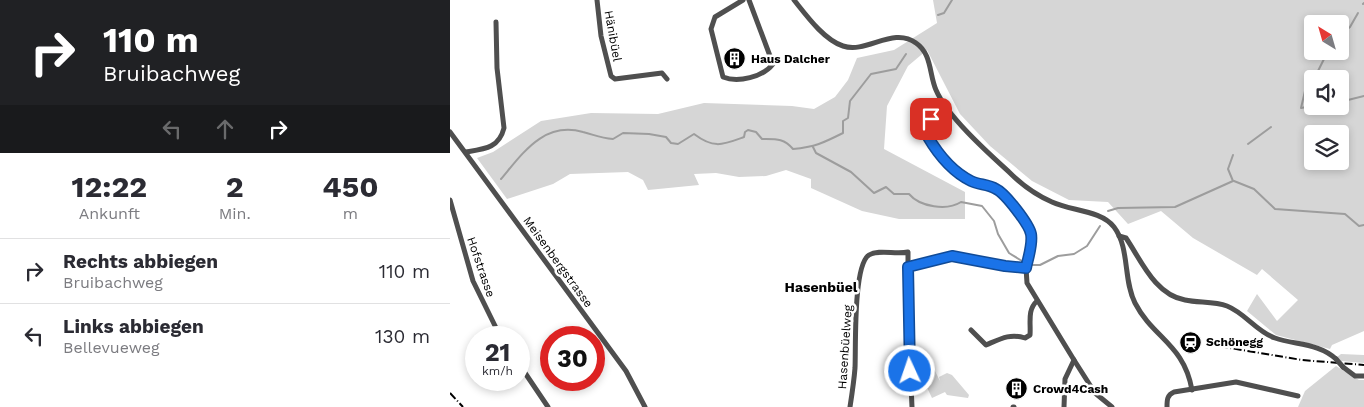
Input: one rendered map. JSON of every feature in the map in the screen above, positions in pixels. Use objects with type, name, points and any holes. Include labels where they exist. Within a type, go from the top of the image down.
[{"type":"street","name":"Hänibüel","points":[[596,0],[601,36],[611,76],[615,79],[662,73],[667,79]]},
{"type":"street","points":[[743,0],[715,17],[711,29],[723,77],[734,82],[768,72],[773,64],[749,0]]},
{"type":"street","points":[[794,0],[829,38],[844,47],[861,47],[902,37],[915,42],[928,58],[934,85],[942,101],[957,120],[1009,172],[1036,194],[1051,202],[1108,220],[1120,236],[1134,301],[1142,315],[1178,353],[1190,376],[1192,390]]},
{"type":"street","points":[[466,152],[497,144],[504,128],[497,68],[496,22]]},
{"type":"street","points":[[942,101],[935,109],[931,119],[928,137],[940,155],[958,172],[972,182],[990,186],[1002,192],[1028,227],[1031,235],[1026,268],[1027,283],[1036,301],[1095,393],[1112,407]]},
{"type":"street","name":"Meisenbergstrasse","points":[[450,132],[626,370],[644,407]]},
{"type":"street","name":"Hofstrasse","points":[[450,200],[455,230],[476,289],[495,326]]},
{"type":"street","points":[[1120,236],[1126,238],[1152,278],[1172,296],[1183,300],[1225,305],[1245,316],[1274,338],[1320,348],[1355,376],[1364,376]]},
{"type":"street","name":"Hasenbüelweg","points":[[850,407],[855,369],[856,318],[863,263],[873,253],[908,252],[908,267]]},
{"type":"street","points":[[912,407],[908,267],[952,256],[1026,268]]},
{"type":"street","points":[[971,330],[986,345],[1008,336],[1016,335],[1025,338],[1030,335],[1030,315],[1032,306],[1036,301]]},
{"type":"street","points":[[1064,407],[1065,379],[1074,360]]},
{"type":"street","points":[[530,380],[548,407]]},
{"type":"street","points":[[1167,407],[1170,394],[1236,382],[1298,396]]},
{"type":"shaded area","points":[[933,0],[1364,0],[1364,331],[1332,345],[1330,349],[1276,335],[1247,311],[1257,294],[1277,321],[1298,300],[1262,269],[1257,275],[1193,238],[1161,211],[1128,224],[1108,202],[1069,200],[1032,181],[990,146],[960,114],[927,50],[908,66],[887,106],[884,149],[965,192],[965,219],[899,219],[862,211],[811,188],[811,179],[786,170],[766,176],[739,177],[716,173],[694,174],[699,185],[648,190],[643,180],[628,172],[570,174],[553,184],[507,199],[477,158],[493,152],[541,121],[591,113],[658,114],[704,103],[792,106],[814,109],[835,97],[848,80],[857,58],[894,50],[937,23]]},
{"type":"shaded area","points":[[1341,354],[1364,355],[1364,363],[1341,361],[1337,357]]},
{"type":"shaded area","points":[[1336,366],[1359,380],[1364,380],[1364,407],[1298,407],[1305,391]]},
{"type":"shaded area","points":[[934,369],[940,381],[939,377],[947,373],[952,375],[969,395],[968,398],[947,395],[945,392],[932,398],[921,375]]},
{"type":"waterway","points":[[938,15],[944,13],[952,0]]},
{"type":"waterway","points":[[1349,28],[1358,13]]},
{"type":"waterway","points":[[501,179],[526,150],[546,135],[557,131],[569,130],[613,139],[623,133],[649,134],[666,137],[671,143],[678,144],[694,134],[707,142],[724,144],[744,137],[745,132],[748,130],[756,132],[762,139],[783,141],[793,149],[819,144],[843,133],[843,121],[848,118],[850,101],[871,74],[896,69],[906,54]]},
{"type":"waterway","points":[[1318,70],[1324,60]]},
{"type":"waterway","points":[[1304,95],[1301,108],[1304,107]]},
{"type":"waterway","points":[[1349,100],[1364,96]]},
{"type":"waterway","points":[[1248,144],[1271,127]]},
{"type":"waterway","points":[[813,147],[816,153],[851,172],[874,193],[886,187],[894,194],[909,194],[927,205],[941,207],[961,202],[982,206],[994,221],[998,234],[1009,253],[1022,261]]},
{"type":"waterway","points":[[1108,211],[1118,208],[1175,207],[1233,181],[1228,169],[1233,155]]},
{"type":"waterway","points":[[1234,181],[1254,189],[1275,209],[1345,214],[1359,226],[1364,225]]},
{"type":"waterway","points":[[1030,265],[1040,265],[1058,256],[1074,254],[1087,246],[1100,226]]},
{"type":"railway","points":[[1206,344],[1302,360],[1364,365]]},
{"type":"railway","points":[[450,393],[463,407]]},
{"type":"place","name":"Haus Dalcher","points":[[735,59]]},
{"type":"place","name":"Schönegg","points":[[1190,342]]},
{"type":"place","name":"Crowd4Cash","points":[[1017,389]]},
{"type":"district","name":"Hasenbüel","points":[[821,287]]},
{"type":"route","points":[[910,371],[908,267],[952,256],[1026,268],[1031,243],[1028,227],[1002,192],[996,188],[972,182],[940,155],[928,137],[931,119]]}]
